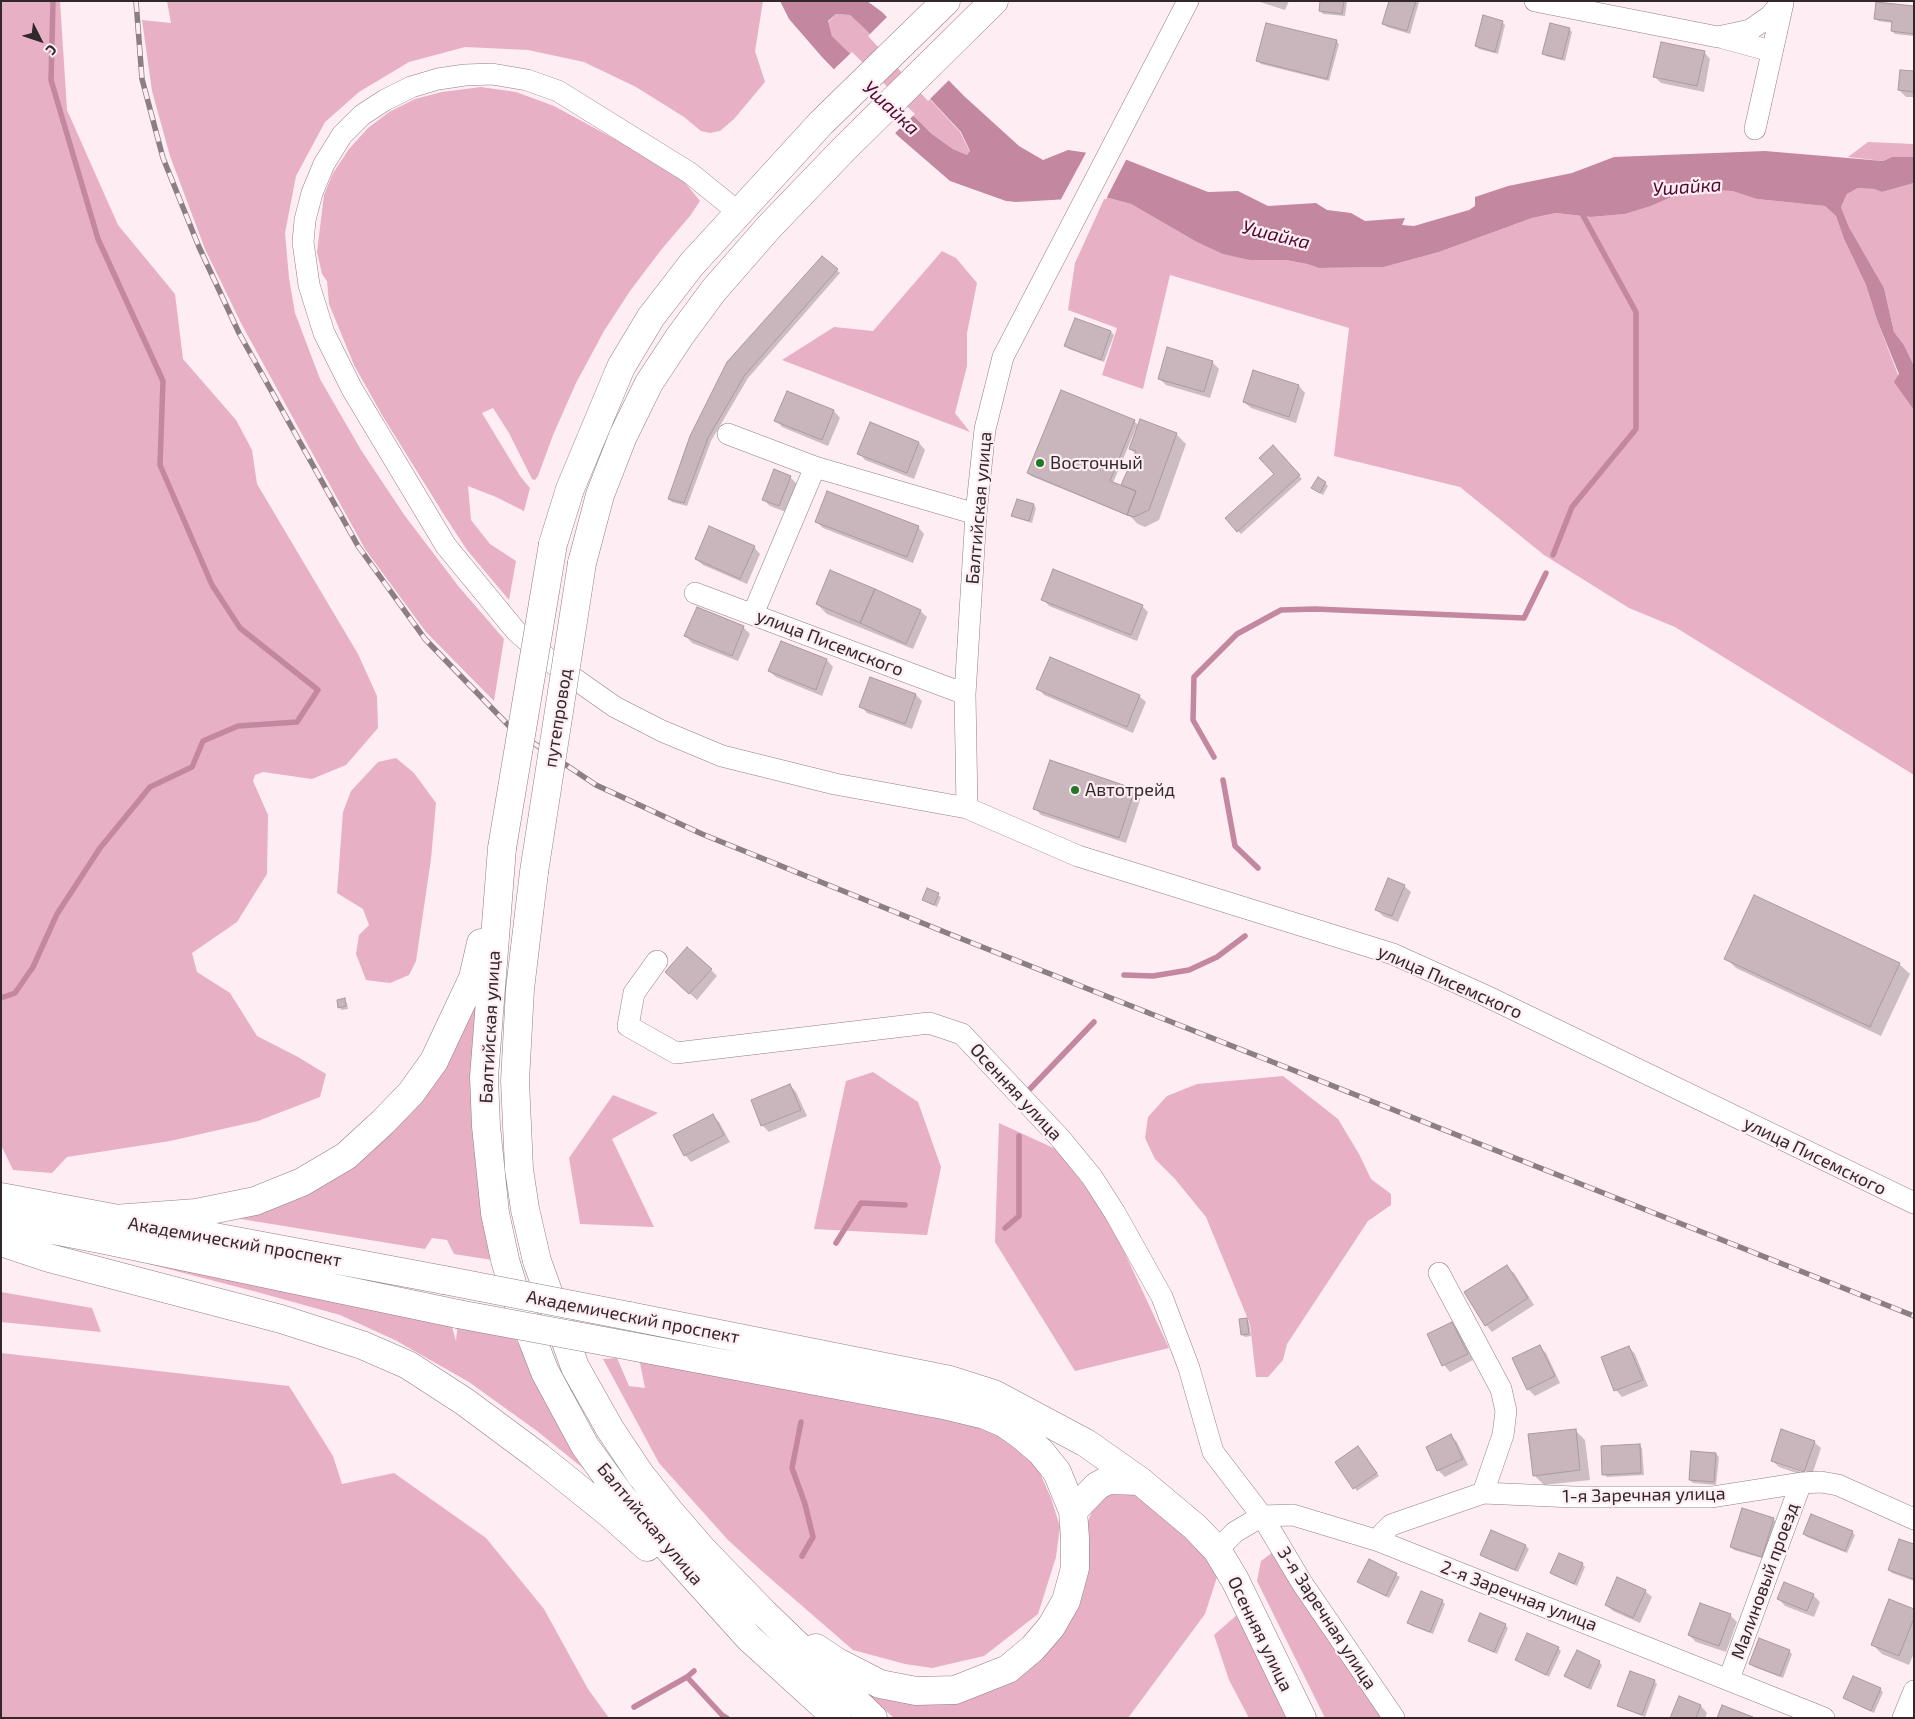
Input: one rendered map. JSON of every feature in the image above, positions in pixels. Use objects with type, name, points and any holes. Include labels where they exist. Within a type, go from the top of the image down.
[{"type":"main road","points":[[738,212],[821,123],[946,1]]},
{"type":"main road","name":"путепровод","points":[[534,872],[582,563],[600,495],[623,436],[649,383],[680,336],[714,290],[769,227],[845,148],[994,1]]},
{"type":"main road","name":"путепровод","points":[[501,861],[553,544],[570,489],[620,366],[651,317],[692,264],[738,212]]},
{"type":"main road","points":[[109,1230],[255,1201],[302,1182],[346,1156],[383,1122],[411,1093],[434,1061],[473,978],[501,861]]},
{"type":"main road","name":"Балтийская улица","points":[[501,861],[484,1078],[486,1126],[495,1213],[505,1260],[517,1300],[545,1372],[585,1446],[621,1496],[749,1638],[837,1718]]},
{"type":"main road","name":"Балтийская улица","points":[[534,872],[520,989],[515,1081],[520,1170],[525,1209],[537,1261],[575,1367],[610,1429],[640,1474],[670,1512],[702,1549],[764,1613],[874,1718]]},
{"type":"main road","name":"Академический проспект","points":[[1,1198],[109,1230],[458,1314],[943,1405],[985,1415],[1004,1423],[1041,1452],[1056,1472],[1073,1511],[1075,1568],[1066,1601],[1051,1627],[1033,1648],[1008,1669],[955,1690],[916,1691],[880,1684],[838,1662],[764,1613]]},
{"type":"main road","name":"Академический проспект","points":[[1,1220],[109,1230],[444,1280],[950,1380],[994,1394],[1086,1443],[1140,1482],[1195,1527],[1217,1550]]},
{"type":"main road","points":[[1,1242],[49,1258],[281,1319],[362,1345],[408,1365],[466,1402],[540,1457],[610,1514],[749,1638]]},
{"type":"main road","points":[[1073,1511],[1097,1486],[1108,1480],[1140,1482]]},
{"type":"main road","name":"Осенняя улица","points":[[1217,1550],[1235,1580],[1302,1718]]},
{"type":"street","name":"Балтийская улица","points":[[967,808],[965,694],[976,514],[985,429],[1002,357],[1188,1]]},
{"type":"street","points":[[1535,1],[1718,37],[1771,51]]},
{"type":"street","points":[[1718,37],[1750,30],[1770,16],[1783,1]]},
{"type":"street","points":[[1756,129],[1783,1]]},
{"type":"street","name":"улица Писемского","points":[[738,212],[690,173],[558,91],[527,80],[492,74],[465,75],[411,87],[385,100],[362,115],[342,136],[324,164],[312,193],[305,220],[304,256],[309,285],[324,332],[352,389],[446,546],[516,631],[555,665],[615,707],[662,731],[722,756],[835,784],[967,808],[1100,864],[1394,954],[1484,995],[1914,1203]]},
{"type":"street","points":[[728,434],[815,466],[976,514]]},
{"type":"street","points":[[753,614],[815,466]]},
{"type":"street","name":"улица Писемского","points":[[695,593],[965,694]]},
{"type":"street","name":"Осенняя улица","points":[[657,962],[634,993],[628,1026],[676,1052],[929,1023],[962,1034],[1060,1138],[1092,1177],[1115,1213],[1162,1297],[1189,1368],[1213,1452],[1262,1516]]},
{"type":"street","points":[[1439,1273],[1501,1389],[1506,1411],[1503,1435],[1483,1494]]},
{"type":"street","name":"1-я Заречная улица","points":[[1379,1542],[1383,1533],[1391,1525],[1483,1494],[1574,1497],[1712,1497],[1801,1483],[1821,1482],[1838,1485],[1914,1519]]},
{"type":"street","name":"Малиновый проезд","points":[[1729,1679],[1801,1483]]},
{"type":"street","name":"2-я Заречная улица","points":[[1217,1550],[1235,1532],[1262,1516],[1293,1515],[1379,1542],[1824,1718]]},
{"type":"street","name":"3-я Заречная улица","points":[[1262,1516],[1302,1583],[1394,1718]]},
{"type":"street","points":[[1903,1718],[1914,1691]]},
{"type":"shaded area","points":[[1,1],[60,1],[67,110],[118,225],[175,294],[183,359],[236,420],[252,450],[257,484],[358,654],[377,696],[378,728],[346,765],[312,779],[263,772],[255,775],[253,781],[268,815],[267,874],[237,922],[192,953],[197,972],[230,993],[257,1036],[326,1074],[320,1097],[258,1121],[170,1141],[67,1157],[52,1173],[13,1170],[1,1145]]},
{"type":"shaded area","points":[[167,1],[763,1],[755,51],[765,82],[734,119],[720,131],[710,133],[701,131],[684,117],[636,87],[584,62],[528,50],[465,47],[409,62],[359,92],[325,122],[296,176],[285,233],[289,278],[295,313],[320,379],[361,450],[405,516],[459,587],[504,639],[494,701],[426,632],[365,549],[242,325],[205,249],[170,156],[152,91],[142,20],[171,23]]},
{"type":"shaded area","points":[[836,14],[850,15],[867,31],[960,132],[970,152],[967,155],[953,149],[932,134],[832,36],[828,22]]},
{"type":"shaded area","points":[[481,87],[516,92],[554,106],[677,173],[700,201],[630,291],[604,331],[576,383],[535,480],[532,479],[509,433],[493,408],[482,413],[520,476],[530,488],[524,511],[468,486],[471,520],[490,544],[516,561],[509,600],[467,550],[382,415],[354,365],[329,304],[327,281],[322,274],[317,252],[324,195],[333,173],[349,149],[368,128],[389,112],[415,99],[442,92]]},
{"type":"shaded area","points":[[1868,142],[1914,144],[1914,157],[1892,157],[1883,161],[1848,157]]},
{"type":"shaded area","points":[[1914,183],[1914,366],[1904,345],[1894,332],[1884,288],[1849,227],[1841,207],[1847,194],[1858,188],[1874,189],[1882,192]]},
{"type":"shaded area","points":[[1706,190],[1732,191],[1757,199],[1825,206],[1836,216],[1844,239],[1866,285],[1877,320],[1907,398],[1914,410],[1914,775],[1675,627],[1629,608],[1544,555],[1460,487],[1334,456],[1349,328],[1170,275],[1143,389],[1102,375],[1117,328],[1068,310],[1075,263],[1105,197],[1131,204],[1195,241],[1250,260],[1286,260],[1319,268],[1384,267],[1439,252],[1532,218],[1556,213],[1591,217],[1625,214],[1651,206],[1683,192],[1700,195]]},
{"type":"shaded area","points":[[942,251],[956,258],[977,283],[967,333],[967,366],[955,413],[970,432],[782,360],[834,327],[873,331]]},
{"type":"shaded area","points":[[396,758],[414,773],[436,803],[431,859],[416,961],[409,975],[390,983],[366,980],[356,954],[359,935],[369,925],[363,909],[337,893],[343,812],[351,791],[378,762]]},
{"type":"shaded area","points":[[479,988],[492,1260],[454,1254],[447,1240],[432,1238],[425,1249],[204,1213],[358,1145]]},
{"type":"shaded area","points":[[873,1072],[918,1102],[941,1167],[927,1235],[814,1229],[846,1081]]},
{"type":"shaded area","points":[[1283,1076],[1338,1119],[1359,1154],[1371,1179],[1391,1194],[1391,1205],[1368,1221],[1287,1344],[1283,1360],[1268,1377],[1256,1377],[1250,1324],[1206,1217],[1175,1179],[1155,1159],[1145,1138],[1148,1117],[1167,1096],[1197,1084]]},
{"type":"shaded area","points":[[613,1095],[658,1113],[612,1139],[654,1227],[580,1224],[569,1158]]},
{"type":"shaded area","points":[[999,1123],[1058,1150],[1109,1219],[1169,1348],[1075,1371],[995,1242]]},
{"type":"shaded area","points":[[41,1236],[450,1320],[456,1341],[458,1322],[514,1336],[594,1477],[537,1431],[469,1382],[395,1340],[340,1315]]},
{"type":"shaded area","points":[[1,1292],[92,1308],[101,1332],[1,1322]]},
{"type":"shaded area","points":[[1,1353],[289,1386],[333,1456],[342,1484],[394,1473],[486,1538],[544,1609],[588,1689],[609,1718],[1,1718]]},
{"type":"shaded area","points":[[617,1358],[629,1386],[645,1388],[639,1358],[947,1413],[1008,1436],[1034,1460],[1051,1498],[1060,1527],[1056,1557],[1038,1614],[984,1656],[932,1668],[905,1664],[853,1650],[728,1540],[659,1463],[603,1359]]},
{"type":"shaded area","points":[[1113,1488],[1142,1495],[1180,1522],[1219,1571],[1205,1614],[1128,1718],[894,1718],[849,1678],[925,1702],[1033,1657],[1097,1499]]},
{"type":"shaded area","points":[[1277,1549],[1384,1718],[1325,1718],[1257,1581],[1261,1561]]},
{"type":"shaded area","points":[[1238,1614],[1286,1718],[1249,1718],[1229,1680],[1214,1635]]},
{"type":"water","name":"Ушайка","points":[[780,1],[867,1],[882,12],[964,96],[1019,146],[1043,160],[1068,150],[1122,158],[1208,192],[1238,191],[1268,206],[1316,203],[1327,210],[1351,213],[1365,221],[1405,218],[1402,225],[1414,226],[1469,210],[1475,206],[1475,197],[1508,186],[1572,173],[1614,157],[1765,151],[1883,161],[1892,157],[1914,157],[1914,183],[1882,192],[1874,189],[1858,188],[1847,194],[1841,207],[1849,227],[1884,288],[1894,332],[1904,345],[1914,366],[1914,410],[1894,382],[1899,374],[1877,320],[1866,285],[1844,239],[1836,216],[1825,206],[1757,199],[1732,191],[1706,190],[1700,195],[1683,192],[1651,206],[1625,214],[1591,217],[1556,213],[1532,218],[1439,252],[1384,267],[1319,268],[1286,260],[1250,260],[1223,254],[1195,241],[1131,204],[1105,197],[1006,201],[950,181],[898,136],[822,57],[789,19]],"holes":[[[836,14],[850,15],[961,132],[970,151],[967,155],[953,149],[932,134],[832,36],[828,21]]]},
{"type":"pier","points":[[889,15],[951,78],[928,101],[868,36]]},
{"type":"pier","points":[[852,52],[915,114],[893,135],[832,71]]},
{"type":"pier","points":[[1087,151],[1127,158],[1106,199],[1060,201]]},
{"type":"building","points":[[1320,1],[1344,1],[1342,14],[1319,11]]},
{"type":"building","points":[[1389,1],[1416,1],[1407,31],[1382,24]]},
{"type":"building","points":[[1876,2],[1914,6],[1914,34],[1891,31],[1892,21],[1874,19]]},
{"type":"building","points":[[1483,15],[1503,21],[1495,52],[1475,46]]},
{"type":"building","points":[[1266,23],[1337,40],[1327,79],[1256,61]]},
{"type":"building","points":[[1550,23],[1570,28],[1562,59],[1542,54]]},
{"type":"building","points":[[1661,42],[1705,51],[1697,86],[1653,77]]},
{"type":"building","points":[[1900,70],[1914,71],[1914,92],[1898,90]]},
{"type":"building","points":[[822,256],[838,269],[745,375],[708,438],[684,503],[668,499],[690,436],[727,362]]},
{"type":"building","points":[[1075,318],[1111,331],[1101,360],[1064,346]]},
{"type":"building","points":[[1167,347],[1213,361],[1204,392],[1158,379]]},
{"type":"building","points":[[1253,370],[1299,385],[1289,417],[1243,402]]},
{"type":"building","points":[[1061,390],[1135,420],[1110,481],[1136,491],[1127,515],[1027,473]]},
{"type":"building","points":[[787,391],[834,410],[822,440],[774,421]]},
{"type":"building","points":[[1140,419],[1177,433],[1149,510],[1134,517],[1127,515],[1136,491],[1121,485],[1136,451],[1129,449]]},
{"type":"building","points":[[870,422],[919,442],[907,473],[857,454]]},
{"type":"building","points":[[1273,445],[1300,475],[1237,532],[1225,518],[1274,474],[1259,458]]},
{"type":"building","points":[[774,469],[791,476],[779,506],[762,500]]},
{"type":"building","points":[[1318,477],[1326,482],[1320,493],[1311,488]]},
{"type":"building","points":[[827,491],[919,526],[907,557],[815,522]]},
{"type":"building","points":[[1017,499],[1034,504],[1029,521],[1011,516]]},
{"type":"building","points":[[709,526],[755,546],[740,579],[695,559]]},
{"type":"building","points":[[1053,569],[1143,605],[1131,635],[1041,600]]},
{"type":"building","points":[[830,570],[875,589],[860,623],[816,604]]},
{"type":"building","points":[[875,589],[921,610],[906,644],[860,623]]},
{"type":"building","points":[[697,607],[744,626],[732,656],[684,636]]},
{"type":"building","points":[[781,641],[827,659],[816,690],[768,671]]},
{"type":"building","points":[[1050,657],[1140,695],[1127,727],[1036,689]]},
{"type":"building","points":[[870,677],[916,694],[905,724],[859,707]]},
{"type":"building","points":[[1050,760],[1135,789],[1119,838],[1033,809]]},
{"type":"building","points":[[1388,878],[1405,885],[1392,916],[1375,910]]},
{"type":"building","points":[[927,888],[939,893],[934,905],[922,900]]},
{"type":"building","points":[[1754,895],[1900,963],[1870,1027],[1724,959]]},
{"type":"building","points":[[687,947],[712,969],[689,994],[665,972]]},
{"type":"building","points":[[345,998],[346,1006],[338,1008],[337,1000]]},
{"type":"building","points":[[790,1084],[801,1110],[761,1126],[751,1100]]},
{"type":"building","points":[[713,1114],[724,1135],[684,1156],[673,1135]]},
{"type":"building","points":[[1507,1265],[1528,1298],[1485,1326],[1464,1292]]},
{"type":"building","points":[[1247,1318],[1249,1334],[1241,1335],[1239,1319]]},
{"type":"building","points":[[1452,1322],[1468,1354],[1442,1366],[1427,1334]]},
{"type":"building","points":[[1540,1345],[1555,1376],[1527,1390],[1512,1358]]},
{"type":"building","points":[[1629,1346],[1643,1380],[1614,1391],[1601,1357]]},
{"type":"building","points":[[1576,1429],[1580,1470],[1533,1476],[1528,1434]]},
{"type":"building","points":[[1781,1429],[1815,1441],[1804,1472],[1771,1461]]},
{"type":"building","points":[[1451,1434],[1463,1459],[1437,1471],[1426,1447]]},
{"type":"building","points":[[1640,1444],[1641,1473],[1602,1475],[1601,1446]]},
{"type":"building","points":[[1358,1446],[1377,1473],[1353,1489],[1335,1462]]},
{"type":"building","points":[[1691,1451],[1716,1453],[1714,1482],[1689,1480]]},
{"type":"building","points":[[1742,1508],[1774,1518],[1762,1557],[1730,1547]]},
{"type":"building","points":[[1811,1514],[1853,1531],[1845,1551],[1803,1534]]},
{"type":"building","points":[[1491,1530],[1526,1545],[1515,1570],[1480,1555]]},
{"type":"building","points":[[1899,1539],[1914,1544],[1914,1579],[1888,1570]]},
{"type":"building","points":[[1559,1553],[1583,1563],[1574,1584],[1550,1573]]},
{"type":"building","points":[[1369,1559],[1397,1573],[1386,1596],[1357,1582]]},
{"type":"building","points":[[1617,1577],[1646,1590],[1633,1618],[1605,1605]]},
{"type":"building","points":[[1784,1582],[1814,1594],[1807,1611],[1777,1599]]},
{"type":"building","points":[[1421,1591],[1443,1600],[1430,1632],[1407,1623]]},
{"type":"building","points":[[1889,1599],[1914,1609],[1914,1618],[1899,1656],[1871,1645]]},
{"type":"building","points":[[1700,1603],[1731,1614],[1719,1646],[1688,1635]]},
{"type":"building","points":[[1480,1613],[1506,1624],[1494,1652],[1468,1641]]},
{"type":"building","points":[[1527,1633],[1559,1647],[1546,1675],[1515,1660]]},
{"type":"building","points":[[1759,1638],[1790,1650],[1780,1676],[1749,1664]]},
{"type":"building","points":[[1577,1650],[1600,1661],[1588,1688],[1564,1676]]},
{"type":"building","points":[[1630,1671],[1655,1680],[1642,1715],[1617,1706]]},
{"type":"building","points":[[1853,1676],[1881,1688],[1871,1711],[1843,1698]]},
{"type":"building","points":[[1679,1696],[1701,1705],[1696,1718],[1670,1718]]},
{"type":"building","points":[[1722,1705],[1753,1717],[1753,1718],[1717,1718]]},
{"type":"waterway","points":[[1,998],[15,993],[33,967],[57,914],[100,848],[150,787],[192,767],[203,741],[238,726],[297,722],[318,690],[240,628],[212,585],[160,465],[163,381],[98,239],[51,80],[53,1]]},
{"type":"waterway","points":[[1553,555],[1572,507],[1636,429],[1636,312],[1580,210]]},
{"type":"waterway","points":[[1214,757],[1193,720],[1194,677],[1237,634],[1281,610],[1315,609],[1524,618],[1546,573]]},
{"type":"waterway","points":[[1223,780],[1235,846],[1258,868]]},
{"type":"waterway","points":[[1124,975],[1153,976],[1189,970],[1217,957],[1245,936]]},
{"type":"waterway","points":[[1029,1090],[1094,1022]]},
{"type":"waterway","points":[[1005,1228],[1019,1216],[1019,1136]]},
{"type":"waterway","points":[[836,1243],[861,1203],[905,1205]]},
{"type":"waterway","points":[[801,1422],[792,1468],[805,1504],[813,1537],[802,1556]]},
{"type":"waterway","points":[[634,1707],[687,1677],[694,1671]]},
{"type":"waterway","points":[[687,1677],[727,1718]]},
{"type":"railway","points":[[136,1],[142,79],[163,158],[199,247],[239,333],[358,546],[425,639],[511,728],[596,785],[702,834],[1914,1316]]},
{"type":"place","name":"Восточный","points":[[1040,463]]},
{"type":"place","name":"Автотрейд","points":[[1075,790]]}]
